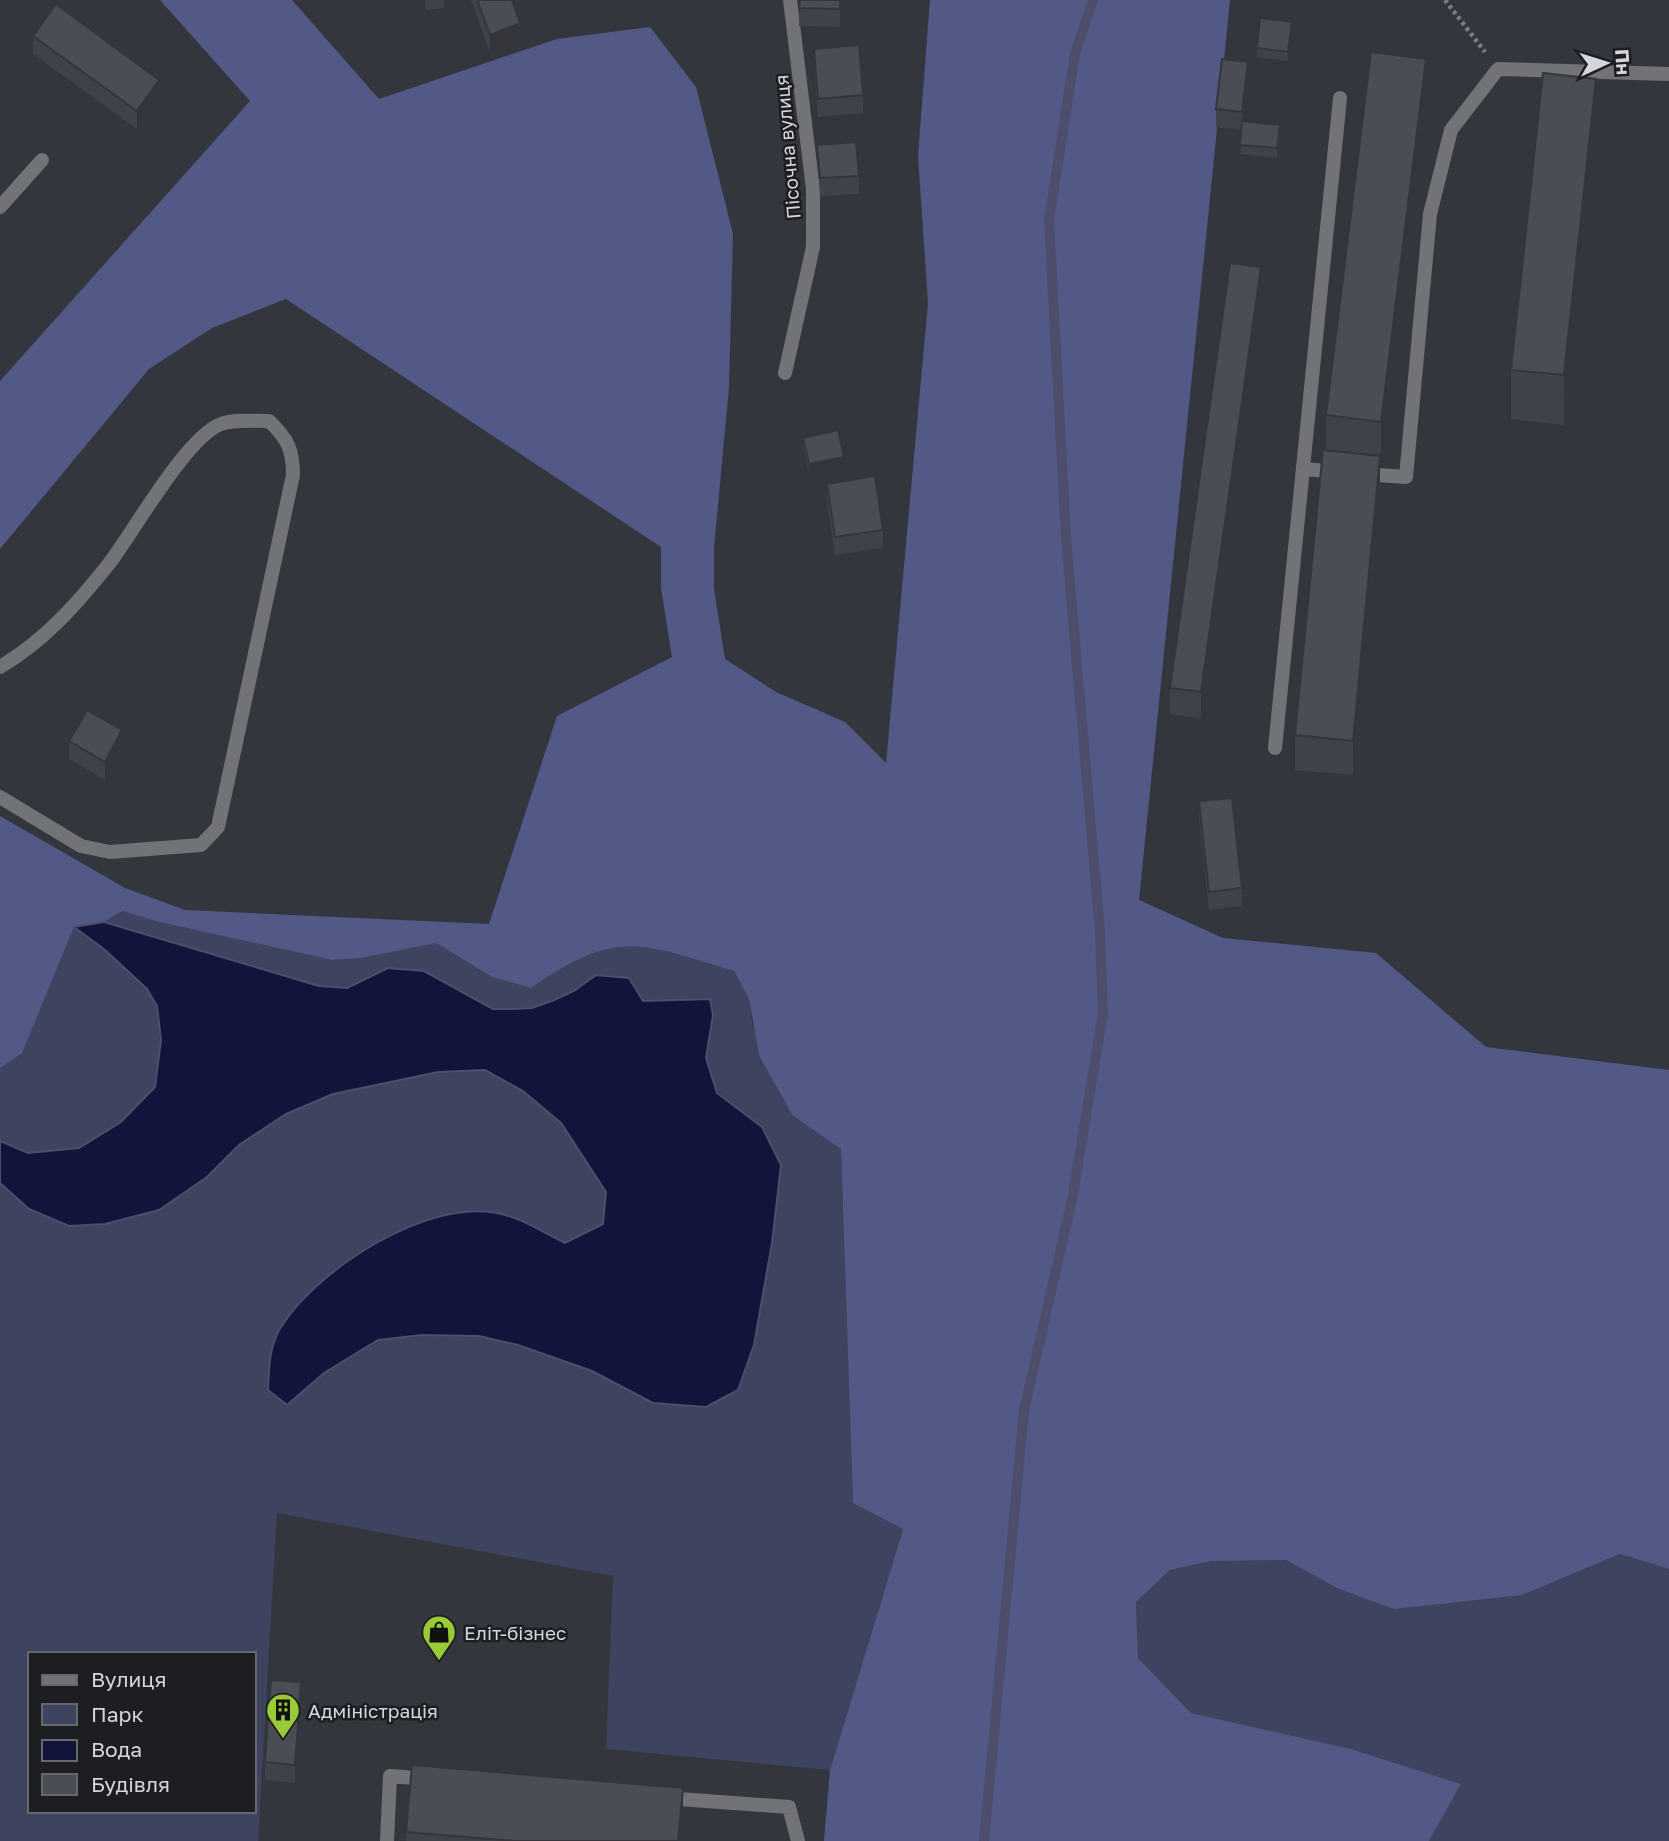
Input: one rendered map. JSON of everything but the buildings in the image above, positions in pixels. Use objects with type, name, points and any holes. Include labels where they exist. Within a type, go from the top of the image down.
[{"type":"street","name":"Пісочна вулиця","points":[[785,373],[813,236],[813,189],[790,0]]},
{"type":"street","points":[[1303,470],[1406,477],[1430,214],[1451,130],[1498,69],[1669,74]]},
{"type":"street","points":[[1275,748],[1340,98]]},
{"type":"street","points":[[0,207],[42,160]]},
{"type":"street","points":[[0,667],[29,650],[58,625],[109,564],[197,440],[221,424],[269,421],[288,440],[293,458],[293,475],[218,827],[211,838],[201,845],[189,847],[110,852],[81,846],[0,797]]},
{"type":"street","points":[[387,1841],[390,1776],[445,1781]]},
{"type":"street","points":[[652,1797],[789,1807],[798,1841]]},
{"type":"path","points":[[1445,0],[1498,69]]},
{"type":"green space","points":[[122,911],[159,922],[332,960],[361,958],[436,943],[492,977],[531,988],[586,956],[630,946],[675,953],[734,971],[749,999],[753,1027],[778,1091],[792,1115],[841,1148],[853,1503],[903,1528],[830,1770],[606,1749],[613,1576],[277,1513],[258,1841],[0,1841],[0,1183],[29,1209],[207,1177],[239,1145],[286,1114],[333,1094],[438,1072],[485,1070],[523,1091],[561,1123],[606,1192],[603,1224],[565,1243],[531,1227],[454,1212],[389,1234],[365,1252],[287,1405],[324,1373],[378,1340],[422,1335],[479,1336],[518,1345],[592,1371],[653,1403],[738,1390],[754,1345],[772,1243],[774,1207],[762,1127],[725,1099],[712,1082],[708,1071],[706,1051],[711,1014],[710,999],[643,1001],[628,978],[596,975],[574,991],[532,1008],[493,1009],[424,971],[388,968],[347,988],[319,986],[104,922]]},
{"type":"green space","points":[[74,927],[104,949],[147,989],[157,1006],[161,1040],[155,1087],[121,1122],[79,1148],[28,1153],[0,1141],[0,1068],[22,1052]]},
{"type":"green space","points":[[1620,1554],[1669,1569],[1669,1841],[1429,1841],[1461,1784],[1351,1749],[1191,1713],[1138,1658],[1136,1602],[1170,1570],[1212,1561],[1286,1560],[1337,1588],[1522,1595]]},
{"type":"shaded area","points":[[160,0],[292,0],[379,99],[557,39],[650,27],[696,87],[733,234],[729,387],[714,548],[714,589],[725,659],[776,692],[845,722],[886,763],[928,303],[918,156],[930,0],[1230,0],[1139,900],[1223,938],[1376,953],[1486,1047],[1669,1070],[1669,1569],[1620,1554],[1522,1595],[1394,1609],[1337,1588],[1286,1560],[1212,1561],[1170,1570],[1136,1602],[1138,1658],[1191,1713],[1351,1749],[1461,1784],[1429,1841],[824,1841],[830,1770],[903,1529],[853,1503],[841,1149],[792,1115],[759,1055],[749,999],[734,971],[675,953],[630,946],[586,956],[531,988],[492,977],[436,943],[361,958],[332,960],[159,922],[122,911],[104,922],[74,927],[22,1053],[0,1068],[0,816],[125,888],[185,910],[489,924],[557,716],[672,657],[661,588],[661,547],[286,299],[212,328],[149,369],[0,549],[0,381],[250,101]]},
{"type":"water","points":[[104,922],[319,986],[347,988],[388,968],[424,971],[493,1009],[532,1008],[574,991],[596,975],[629,978],[643,1001],[710,999],[713,1015],[706,1058],[717,1093],[762,1127],[781,1165],[772,1243],[754,1345],[738,1390],[706,1407],[653,1403],[592,1371],[518,1345],[479,1336],[422,1335],[378,1340],[324,1373],[287,1405],[268,1390],[271,1356],[278,1332],[300,1303],[322,1281],[349,1261],[408,1227],[469,1211],[506,1215],[565,1243],[603,1224],[606,1192],[561,1123],[523,1091],[485,1070],[438,1072],[333,1094],[286,1114],[239,1145],[207,1177],[159,1210],[105,1224],[69,1226],[29,1209],[0,1183],[0,1141],[28,1153],[79,1148],[121,1122],[155,1087],[161,1040],[157,1006],[147,989],[104,949],[74,927]]},
{"type":"waterway","points":[[984,1841],[1024,1410],[1072,1200],[1103,1013],[1100,932],[1066,538],[1049,220],[1075,54],[1093,0]]},
{"type":"place","name":"Еліт-бізнес","points":[[439,1662]]},
{"type":"place","name":"Адміністрація","points":[[283,1740]]}]
